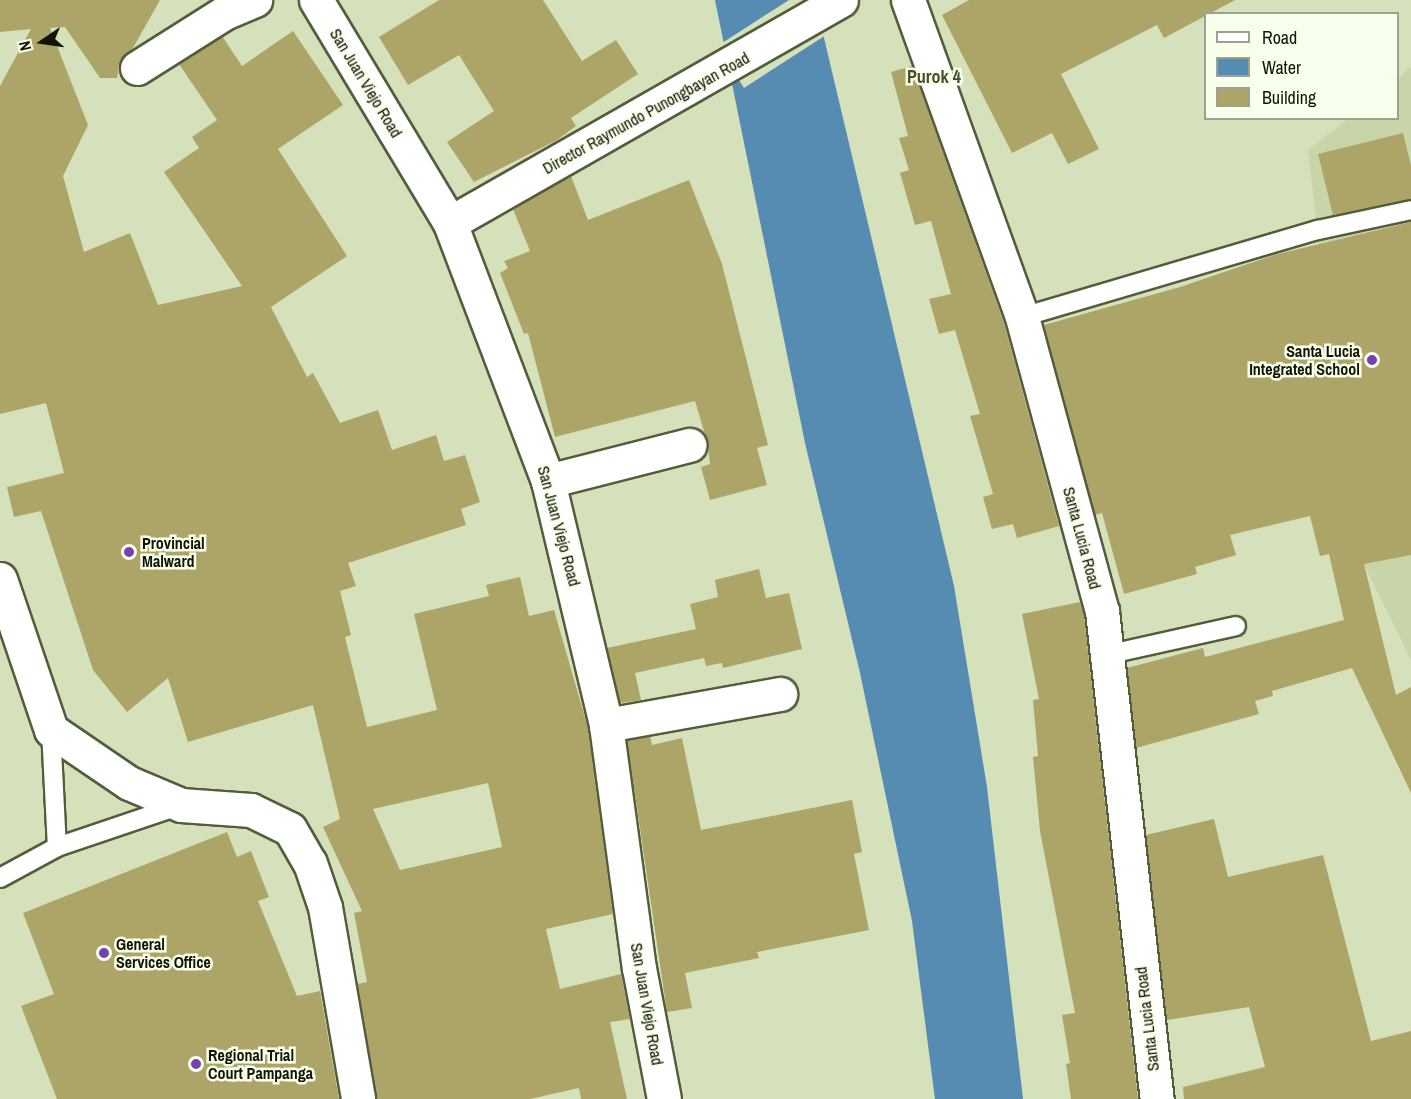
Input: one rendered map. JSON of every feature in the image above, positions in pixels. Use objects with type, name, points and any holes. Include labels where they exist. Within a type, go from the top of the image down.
[{"type":"street","points":[[137,68],[224,13],[255,0]]},
{"type":"street","name":"San Juan Viejo Road","points":[[316,0],[450,223],[548,481],[606,725],[639,968],[664,1099]]},
{"type":"street","name":"Director Raymundo Punongbayan Road","points":[[450,223],[730,67],[841,0]]},
{"type":"street","name":"Santa Lucia Road","points":[[908,0],[1022,317],[1110,654],[1157,1099]]},
{"type":"street","points":[[548,481],[689,445]]},
{"type":"street","points":[[0,579],[51,730],[93,764],[181,805],[251,810],[290,830],[310,863],[325,907],[358,1099]]},
{"type":"street","points":[[606,725],[780,694]]},
{"type":"lane","points":[[1022,317],[1318,230],[1411,210]]},
{"type":"lane","points":[[1110,654],[1236,626]]},
{"type":"lane","points":[[51,730],[57,848]]},
{"type":"lane","points":[[0,878],[57,848],[181,805]]},
{"type":"shaded area","name":"Santa Lucia Integrated School","points":[[1411,67],[1411,660],[1363,562],[1348,490],[1308,150],[1347,120],[1399,120],[1399,77]]},
{"type":"water","points":[[715,0],[815,0],[954,586],[987,787],[1023,1099],[935,1099],[912,921],[860,673],[805,443]]},
{"type":"pier","points":[[789,0],[818,0],[826,35],[744,88],[725,59],[722,43]]},
{"type":"building","points":[[0,0],[160,0],[133,48],[121,59],[117,78],[100,78],[65,27],[50,28],[88,125],[63,176],[84,252],[130,233],[158,305],[242,286],[164,172],[199,148],[192,137],[217,120],[179,64],[222,36],[242,66],[293,31],[343,105],[278,149],[347,256],[271,307],[307,377],[313,373],[340,423],[378,410],[392,450],[436,435],[444,461],[465,455],[480,502],[461,509],[466,525],[348,563],[356,586],[340,591],[351,635],[345,637],[367,727],[437,710],[414,614],[489,596],[486,585],[520,577],[529,616],[554,610],[588,728],[613,914],[546,929],[560,989],[621,974],[630,1019],[610,1022],[627,1099],[581,1099],[579,1088],[530,1099],[376,1099],[357,984],[367,982],[354,913],[362,911],[323,827],[340,819],[313,705],[188,742],[168,678],[127,712],[93,670],[41,511],[14,517],[7,487],[64,473],[46,403],[0,414],[0,86],[31,29],[0,32]],"holes":[[[488,783],[502,847],[400,870],[373,809]]]},
{"type":"building","points":[[439,0],[543,0],[582,61],[616,40],[638,74],[571,118],[576,126],[557,140],[474,182],[447,142],[494,111],[459,55],[408,85],[379,37]]},
{"type":"building","points":[[969,0],[1235,0],[1213,12],[1204,12],[1204,17],[1164,38],[1157,25],[1061,74],[1099,149],[1068,164],[1052,133],[1012,153],[942,15]]},
{"type":"building","points":[[912,66],[1004,323],[1059,526],[1017,538],[1013,524],[992,529],[983,497],[993,494],[970,416],[980,414],[955,330],[939,334],[929,299],[951,294],[931,221],[915,225],[900,173],[909,170],[899,138],[908,136],[891,72]]},
{"type":"building","points":[[1403,133],[1411,166],[1411,199],[1333,215],[1318,154]]},
{"type":"building","points":[[571,176],[588,220],[689,180],[722,264],[768,445],[757,448],[767,485],[710,500],[701,467],[710,464],[707,441],[695,401],[555,437],[528,333],[524,334],[500,273],[508,268],[504,261],[530,251],[513,209]]},
{"type":"building","points":[[1411,222],[1411,555],[1364,564],[1396,695],[1411,687],[1411,793],[1352,668],[1272,691],[1273,696],[1255,701],[1259,714],[1136,748],[1127,668],[1203,648],[1205,657],[1344,620],[1329,554],[1320,556],[1310,516],[1230,535],[1236,555],[1195,567],[1197,574],[1124,594],[1102,513],[1095,515],[1044,325],[1180,287],[1274,255]]},
{"type":"building","points":[[759,569],[766,598],[789,593],[802,649],[723,668],[722,663],[706,666],[704,658],[635,673],[641,700],[620,703],[607,648],[696,629],[690,604],[718,597],[715,580]]},
{"type":"building","points":[[1080,602],[1084,615],[1138,1099],[1071,1099],[1066,1064],[1070,1063],[1062,1015],[1075,1013],[1040,831],[1033,757],[1038,756],[1033,700],[1039,699],[1022,614]]},
{"type":"building","points":[[650,736],[652,745],[682,738],[701,830],[852,800],[862,852],[854,854],[869,930],[757,952],[759,958],[685,973],[692,1008],[667,1012],[627,740]]},
{"type":"building","points":[[1214,819],[1228,877],[1323,855],[1371,1041],[1411,1031],[1411,1099],[1184,1099],[1183,1087],[1265,1067],[1249,1007],[1167,1020],[1146,835]]},
{"type":"building","points":[[227,832],[237,857],[251,851],[269,897],[258,901],[297,996],[320,991],[339,1099],[57,1099],[21,1006],[54,994],[23,913]]},
{"type":"place","name":"Santa Lucia Integrated School","points":[[1372,360]]},
{"type":"place","name":"Provincial Malward","points":[[129,552]]},
{"type":"place","name":"General Services Office","points":[[104,953]]},
{"type":"place","name":"Regional Trial Court Pampanga","points":[[196,1064]]},
{"type":"district","name":"Purok 4","points":[[934,77]]}]
